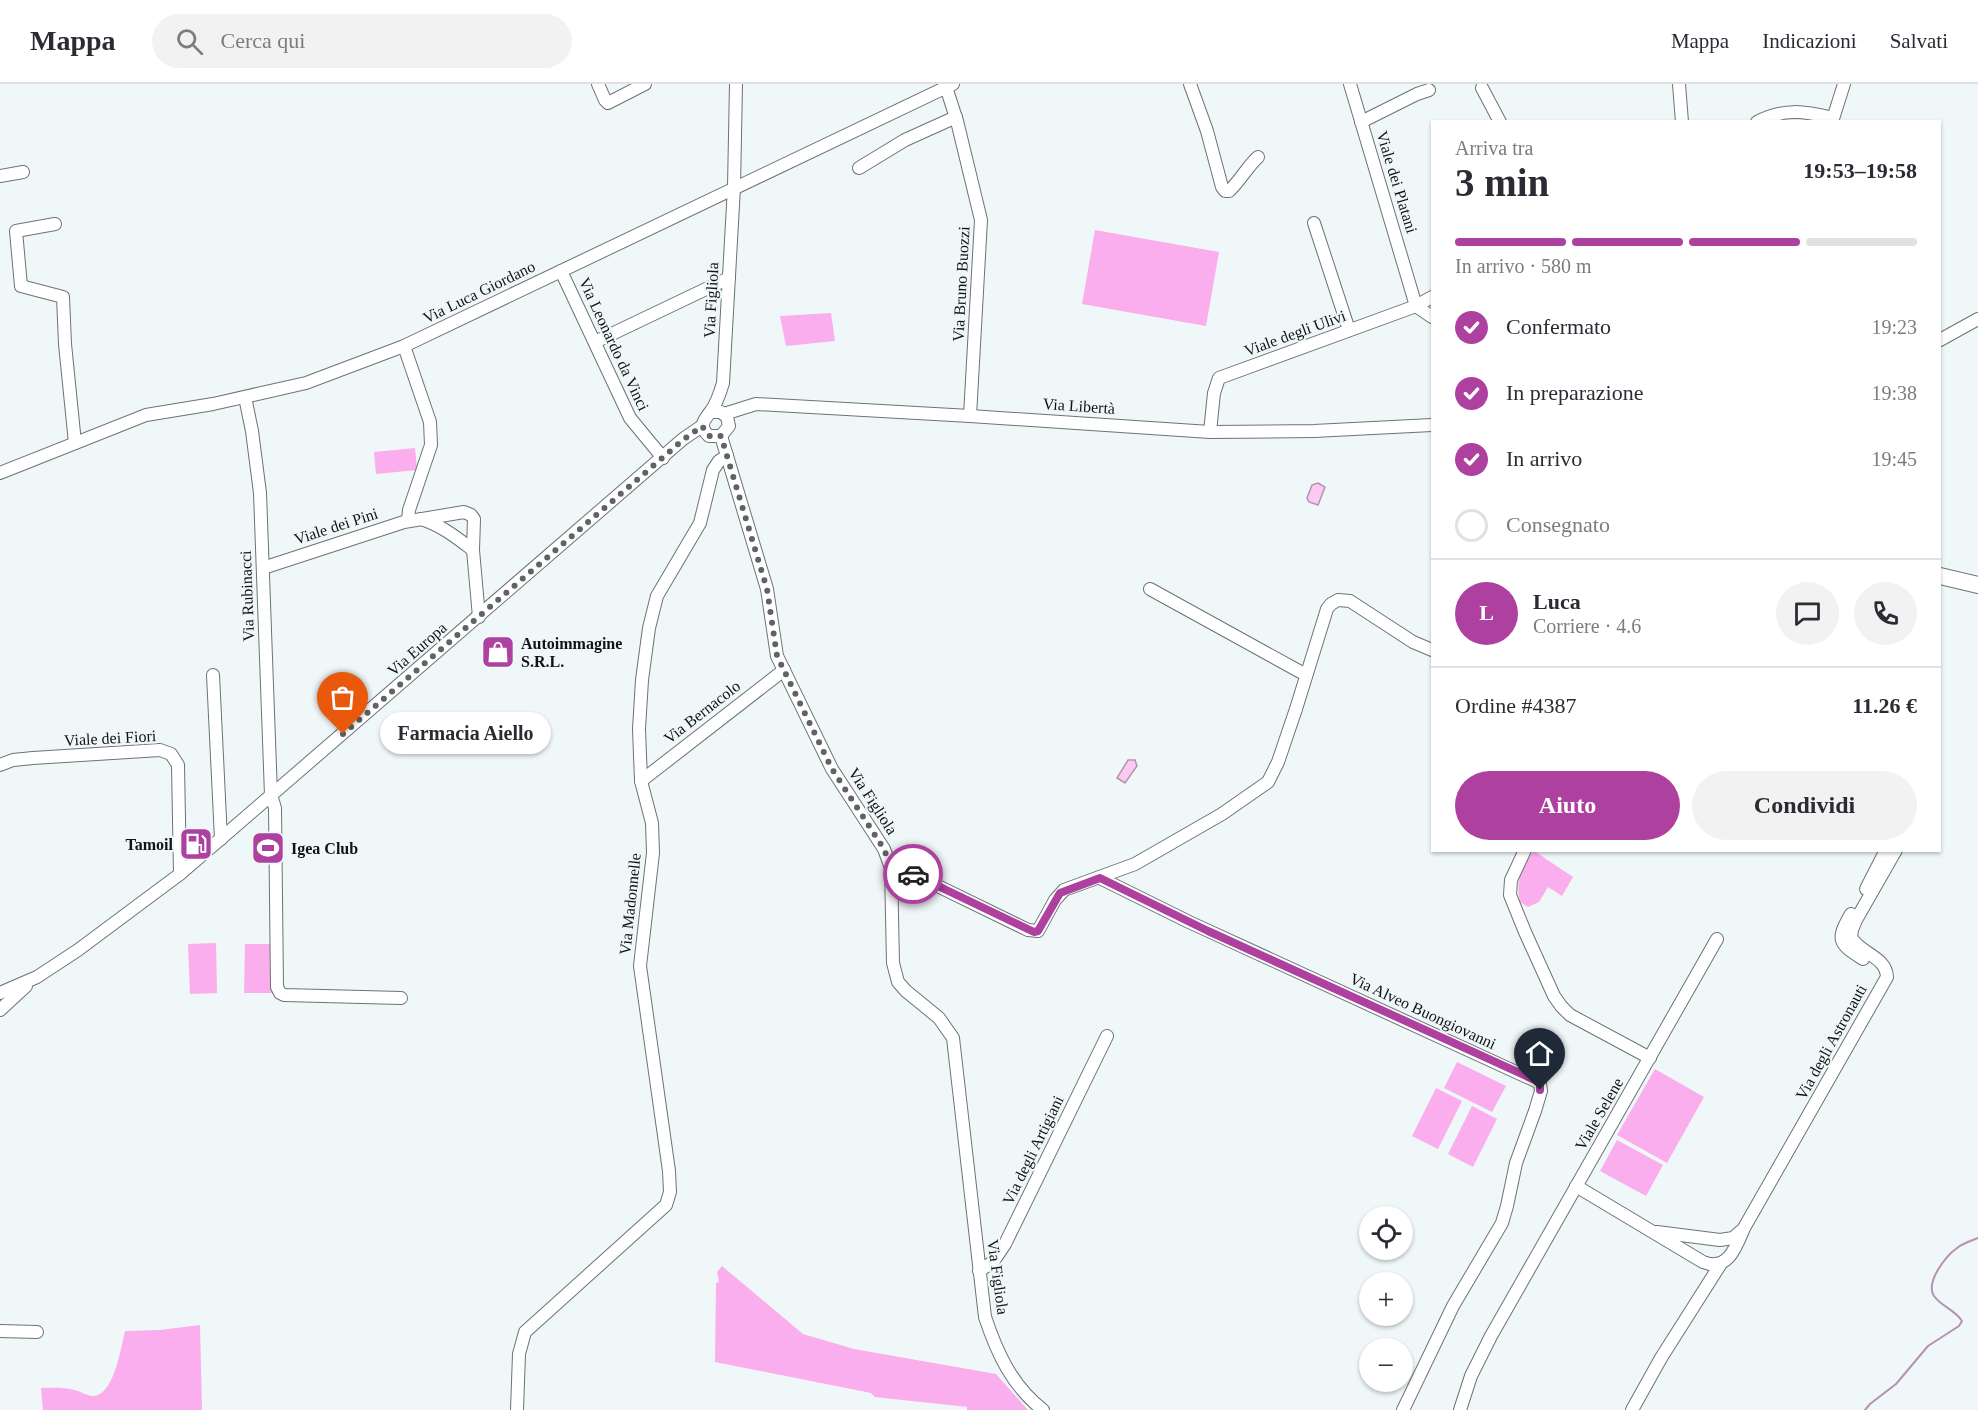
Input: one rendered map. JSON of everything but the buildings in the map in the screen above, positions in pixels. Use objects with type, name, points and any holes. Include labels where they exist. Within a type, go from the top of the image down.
[{"type":"main road","points":[[1941,576],[1978,585]]},
{"type":"main road","points":[[1941,587],[1978,594]]},
{"type":"street","points":[[598,84],[608,102],[645,84]]},
{"type":"street","name":"Via Figliola","points":[[710,412],[723,383],[734,187],[736,84]]},
{"type":"street","points":[[1190,84],[1204,122],[1222,187],[1229,191],[1258,157]]},
{"type":"street","name":"Viale dei Platani","points":[[1350,84],[1416,306]]},
{"type":"street","points":[[1679,84],[1682,120]]},
{"type":"street","points":[[1762,120],[1786,111],[1806,113],[1832,120],[1844,84]]},
{"type":"street","name":"Via Luca Giordano","points":[[0,473],[146,415],[245,398],[306,383],[404,346],[949,86]]},
{"type":"street","name":"Via Bruno Buozzi","points":[[949,86],[981,220],[969,416]]},
{"type":"street","points":[[1482,88],[1499,120]]},
{"type":"street","points":[[1361,122],[1429,90]]},
{"type":"street","points":[[860,168],[905,140],[956,117]]},
{"type":"street","points":[[0,176],[23,172]]},
{"type":"street","points":[[1314,223],[1349,330]]},
{"type":"street","points":[[55,224],[16,231],[17,242],[21,285],[63,297],[65,344],[75,443]]},
{"type":"street","name":"Via Leonardo da Vinci","points":[[561,270],[630,418],[663,458]]},
{"type":"street","points":[[595,342],[729,278]]},
{"type":"street","name":"Viale degli Ulivi","points":[[1210,432],[1214,393],[1219,378],[1416,306],[1431,298]]},
{"type":"street","points":[[1416,306],[1431,316]]},
{"type":"street","points":[[1941,339],[1978,319]]},
{"type":"street","points":[[404,346],[430,422],[431,445],[410,510],[414,520],[431,522],[473,550]]},
{"type":"street","name":"Via Rubinacci","points":[[245,398],[260,493],[271,795],[274,808],[276,864],[277,987],[284,995],[401,998]]},
{"type":"street","name":"Via Libertà","points":[[724,414],[756,404],[1210,432],[1314,431],[1431,425]]},
{"type":"street","points":[[717,411],[724,414],[729,426],[721,436],[709,436],[702,426],[704,418],[710,412],[717,411]]},
{"type":"street","name":"Via Europa","points":[[0,993],[33,979],[78,951],[180,874],[702,426]]},
{"type":"street","name":"Via Figliola","points":[[721,436],[767,589],[777,656],[832,769],[884,849],[891,868],[894,972],[898,982],[906,991],[939,1018],[953,1038],[985,1317],[1006,1370],[1040,1408]]},
{"type":"street","name":"Via Madonnelle","points":[[517,1410],[520,1347],[525,1332],[666,1205],[670,1192],[664,1123],[640,966],[653,853],[652,823],[641,780],[639,729],[642,680],[649,628],[657,596],[700,523],[712,470],[719,461],[727,456]]},
{"type":"street","name":"Viale dei Pini","points":[[263,568],[345,540],[414,520],[464,512],[474,519],[473,550],[479,617]]},
{"type":"street","points":[[1150,589],[1306,675]]},
{"type":"street","points":[[891,868],[909,872],[1034,932],[1038,931],[1060,893],[1135,864],[1222,814],[1268,782],[1278,762],[1331,604],[1338,600],[1350,601],[1413,642],[1431,650]]},
{"type":"street","name":"Via Bernacolo","points":[[641,780],[784,670]]},
{"type":"street","points":[[213,675],[221,839]]},
{"type":"street","name":"Viale dei Fiori","points":[[0,765],[13,760],[56,756],[160,750],[171,754],[178,765],[180,874]]},
{"type":"street","points":[[1524,852],[1511,880],[1510,895],[1554,996],[1570,1015],[1650,1058]]},
{"type":"street","name":"Via degli Astronauti","points":[[1632,1410],[1661,1358],[1720,1265],[1730,1255],[1882,985],[1875,966],[1845,946],[1841,936],[1842,929],[1885,852]]},
{"type":"street","points":[[1882,985],[1887,977],[1884,965],[1854,943],[1851,937],[1852,930],[1895,852]]},
{"type":"street","name":"Via Alveo Buongiovanni","points":[[1100,878],[1198,926],[1540,1083],[1535,1111],[1516,1163],[1508,1206],[1502,1223],[1454,1306],[1403,1410]]},
{"type":"street","name":"Viale Selene","points":[[1576,1186],[1718,939]]},
{"type":"street","points":[[0,1010],[33,979]]},
{"type":"street","points":[[0,980],[15,987]]},
{"type":"street","name":"Via degli Artigiani","points":[[979,1271],[993,1262],[1005,1244],[1107,1036]]},
{"type":"street","points":[[1460,1410],[1470,1376],[1576,1186],[1702,1262],[1720,1265]]},
{"type":"street","points":[[1651,1230],[1720,1240],[1732,1238],[1744,1228]]},
{"type":"street","points":[[0,1331],[37,1332]]},
{"type":"shaded area","points":[[1095,230],[1219,252],[1206,326],[1082,304]]},
{"type":"shaded area","points":[[831,313],[835,341],[786,346],[780,316]]},
{"type":"shaded area","points":[[415,448],[417,470],[376,474],[374,452]]},
{"type":"shaded area","points":[[1318,483],[1325,487],[1318,505],[1309,502],[1307,498],[1312,485]]},
{"type":"shaded area","points":[[1128,760],[1135,760],[1137,766],[1125,783],[1117,778]]},
{"type":"shaded area","points":[[1536,852],[1573,877],[1562,896],[1548,887],[1539,902],[1528,907],[1520,902],[1519,881],[1526,862]]},
{"type":"shaded area","points":[[216,943],[217,993],[190,994],[188,944]]},
{"type":"shaded area","points":[[245,944],[272,944],[272,993],[244,993]]},
{"type":"shaded area","points":[[1457,1062],[1506,1086],[1492,1112],[1444,1088]]},
{"type":"shaded area","points":[[1655,1069],[1704,1097],[1667,1163],[1617,1135]]},
{"type":"shaded area","points":[[1436,1088],[1462,1101],[1438,1149],[1412,1136]]},
{"type":"shaded area","points":[[1472,1106],[1497,1119],[1473,1167],[1448,1154]]},
{"type":"shaded area","points":[[1617,1140],[1663,1165],[1646,1196],[1600,1171]]},
{"type":"shaded area","points":[[722,1266],[803,1334],[854,1349],[996,1374],[1028,1410],[967,1410],[967,1407],[875,1397],[871,1393],[715,1362],[716,1283],[719,1282],[717,1272]]},
{"type":"shaded area","points":[[200,1325],[202,1410],[43,1410],[41,1388],[66,1388],[93,1396],[100,1394],[111,1380],[119,1359],[125,1331]]},
{"type":"waterway","points":[[1865,1410],[1896,1384],[1928,1346],[1959,1326],[1962,1321],[1934,1296],[1932,1284],[1938,1270],[1952,1252],[1978,1238]]},
{"type":"way so far","points":[[343,734],[702,426],[709,436],[721,436],[767,589],[777,656],[808,722],[832,769],[884,849],[891,868],[898,868],[913,874]]},
{"type":"place","name":"Autoimmagine S.R.L.","points":[[498,652]]},
{"type":"place","name":"Farmacia Aiello","points":[[343,734]]},
{"type":"place","name":"Tamoil","points":[[196,844]]},
{"type":"place","name":"Igea Club","points":[[268,848]]},
{"type":"route","points":[[913,874],[1034,932],[1038,931],[1060,893],[1100,878],[1208,931],[1535,1080],[1540,1083],[1540,1090]]}]
